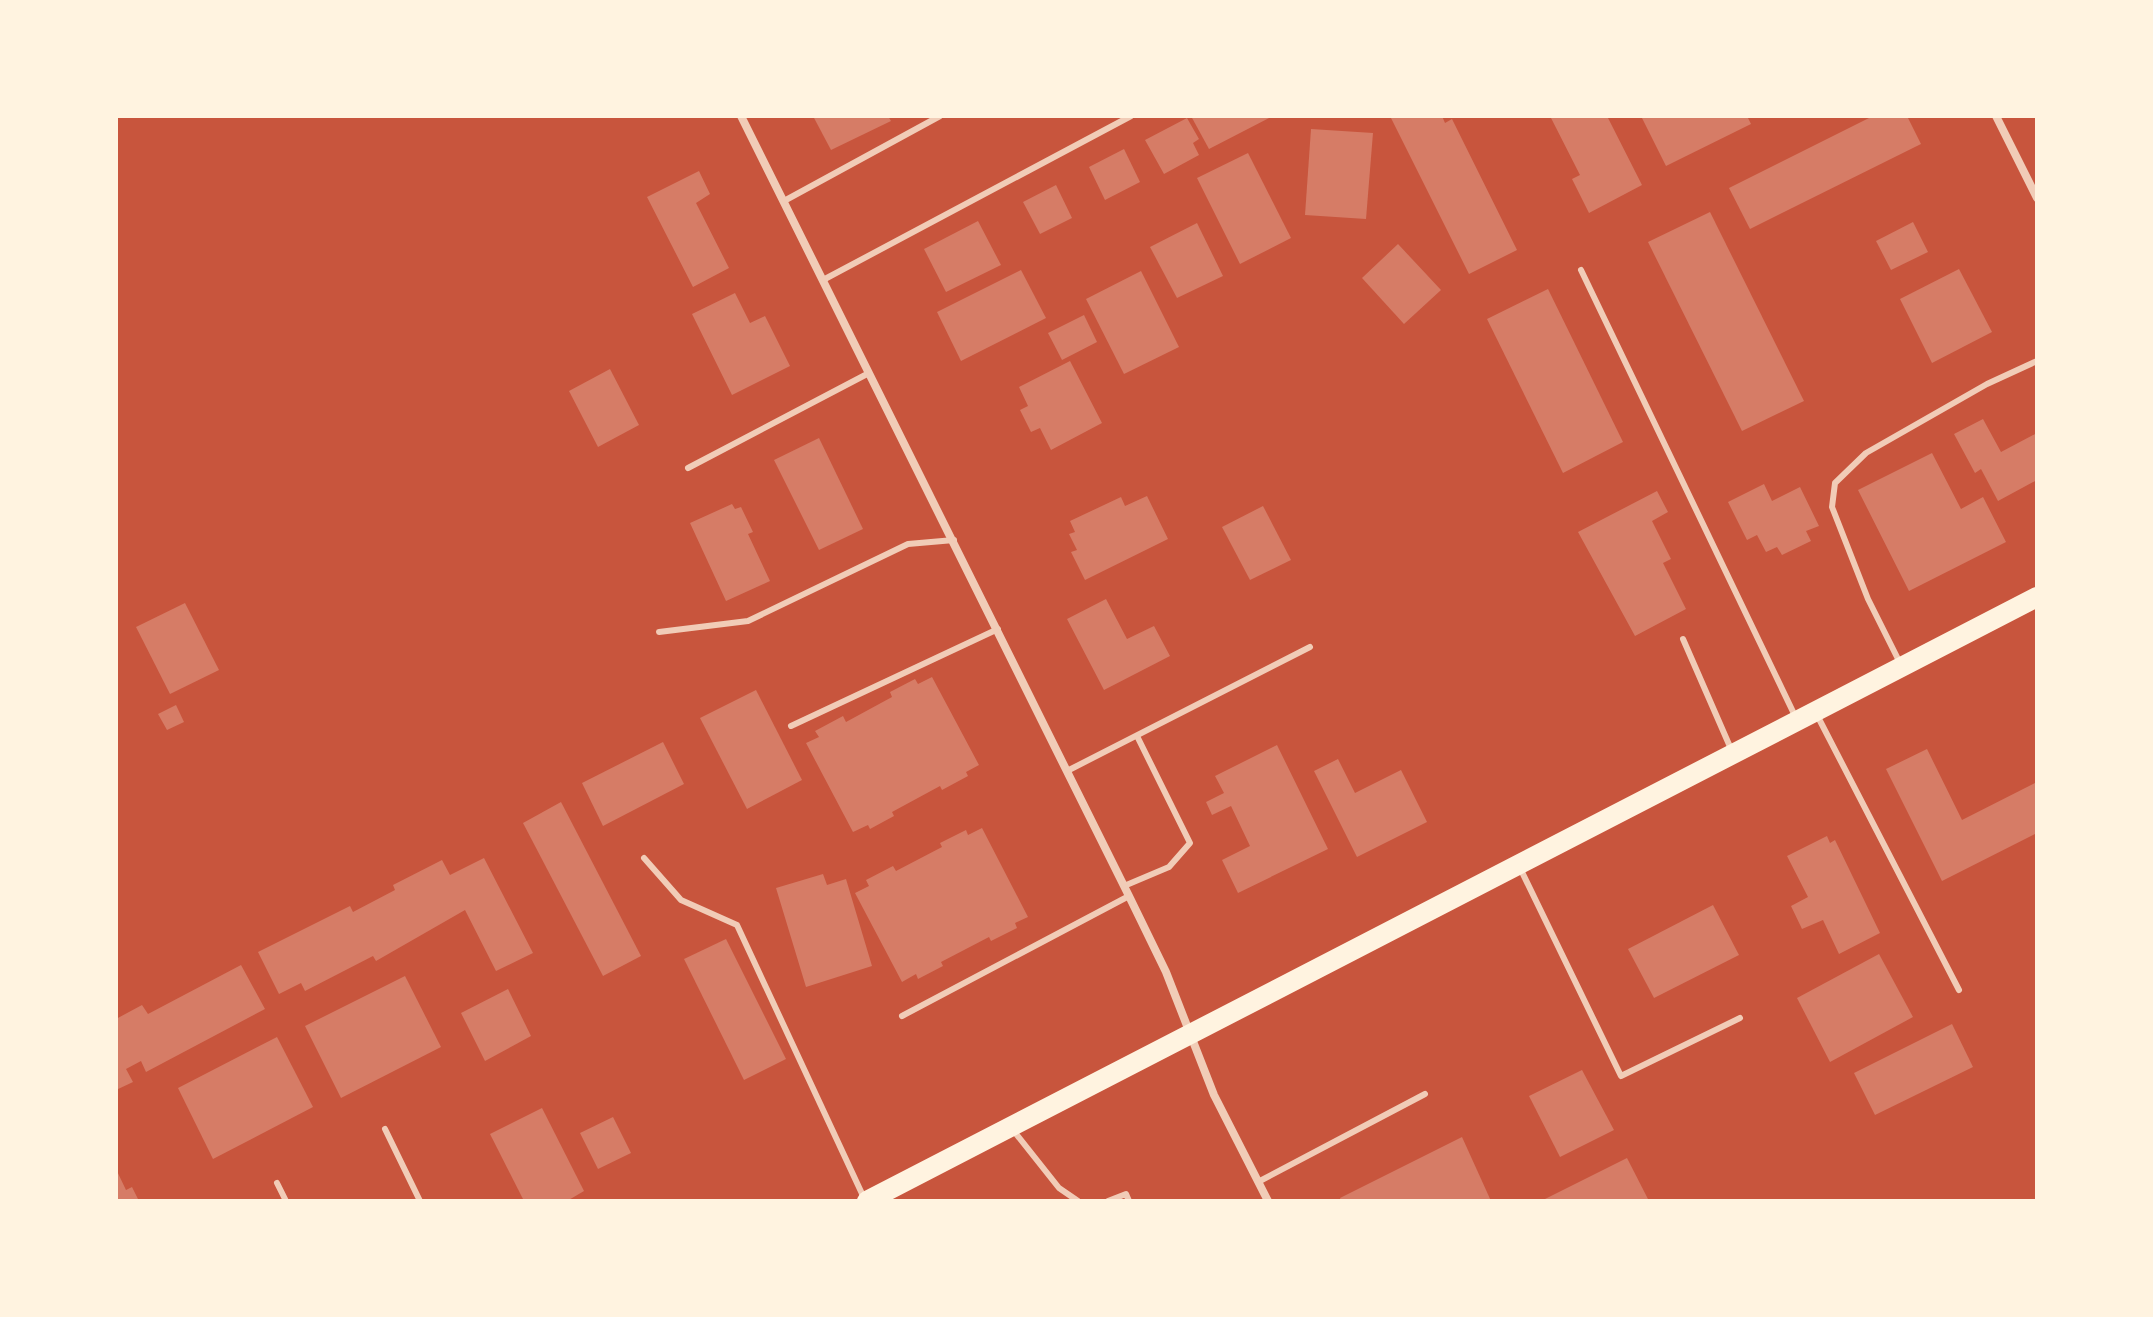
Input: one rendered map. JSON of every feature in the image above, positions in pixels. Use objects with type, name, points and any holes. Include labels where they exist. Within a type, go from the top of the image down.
[{"type":"main road","points":[[866,1201],[2037,597]]},
{"type":"street","points":[[741,116],[1166,972],[1214,1095],[1268,1201]]},
{"type":"street","points":[[1996,116],[2037,198]]},
{"type":"lane","points":[[784,201],[940,116]]},
{"type":"lane","points":[[823,280],[1131,116]]},
{"type":"lane","points":[[1581,270],[1806,716],[1959,990]]},
{"type":"lane","points":[[1902,667],[1868,599],[1832,507],[1835,483],[1866,453],[1987,384],[2037,361]]},
{"type":"lane","points":[[688,468],[870,373]]},
{"type":"lane","points":[[659,632],[748,621],[908,544],[954,540]]},
{"type":"lane","points":[[791,726],[998,629]]},
{"type":"lane","points":[[1683,639],[1733,754]]},
{"type":"lane","points":[[1067,771],[1310,647]]},
{"type":"lane","points":[[1124,886],[1169,867],[1190,843],[1137,736]]},
{"type":"lane","points":[[644,858],[681,900],[737,925],[866,1201]]},
{"type":"lane","points":[[1519,865],[1621,1076],[1740,1018]]},
{"type":"lane","points":[[902,1016],[1129,896]]},
{"type":"lane","points":[[1258,1182],[1425,1094]]},
{"type":"lane","points":[[1011,1127],[1059,1188],[1078,1201]]},
{"type":"lane","points":[[385,1129],[420,1201]]},
{"type":"lane","points":[[277,1183],[286,1201]]},
{"type":"lane","points":[[1108,1201],[1126,1194],[1129,1201]]},
{"type":"building","points":[[813,116],[888,116],[891,121],[831,150]]},
{"type":"building","points":[[1191,116],[1273,116],[1209,149]]},
{"type":"building","points":[[1390,116],[1442,116],[1445,123],[1452,119],[1517,250],[1469,274]]},
{"type":"building","points":[[1550,116],[1607,116],[1642,185],[1589,213],[1572,179],[1580,175]]},
{"type":"building","points":[[1641,116],[1747,116],[1751,124],[1666,166]]},
{"type":"building","points":[[1873,116],[1907,116],[1921,144],[1750,229],[1729,188]]},
{"type":"building","points":[[1187,118],[1199,139],[1193,143],[1199,155],[1164,174],[1145,140]]},
{"type":"building","points":[[1311,129],[1373,133],[1366,219],[1305,215]]},
{"type":"building","points":[[1124,149],[1140,182],[1105,200],[1089,167]]},
{"type":"building","points":[[1248,153],[1291,238],[1240,264],[1197,178]]},
{"type":"building","points":[[699,171],[710,194],[696,203],[729,268],[693,287],[647,197]]},
{"type":"building","points":[[1056,185],[1072,218],[1040,234],[1023,202]]},
{"type":"building","points":[[1710,212],[1804,401],[1742,431],[1648,242]]},
{"type":"building","points":[[978,221],[1001,265],[946,292],[924,249]]},
{"type":"building","points":[[1913,222],[1928,252],[1891,270],[1876,241]]},
{"type":"building","points":[[1197,223],[1223,276],[1177,298],[1150,247]]},
{"type":"building","points":[[1398,244],[1441,290],[1404,324],[1362,278]]},
{"type":"building","points":[[1959,269],[1992,332],[1932,363],[1900,299]]},
{"type":"building","points":[[1021,270],[1046,318],[961,361],[937,312]]},
{"type":"building","points":[[1141,271],[1179,347],[1124,374],[1086,299]]},
{"type":"building","points":[[1548,289],[1623,442],[1563,473],[1487,319]]},
{"type":"building","points":[[735,293],[750,323],[765,316],[790,366],[732,395],[692,314]]},
{"type":"building","points":[[1084,315],[1097,342],[1062,360],[1048,333]]},
{"type":"building","points":[[1070,361],[1102,423],[1051,450],[1040,428],[1031,432],[1020,410],[1028,406],[1019,387]]},
{"type":"building","points":[[610,369],[639,425],[598,447],[569,391]]},
{"type":"building","points":[[1983,419],[2001,452],[2037,433],[2037,480],[1998,501],[1981,469],[1975,473],[1954,434]]},
{"type":"building","points":[[819,438],[863,529],[819,550],[774,460]]},
{"type":"building","points":[[1932,453],[1961,509],[1983,497],[2006,542],[1909,591],[1858,490]]},
{"type":"building","points":[[1764,484],[1772,501],[1800,487],[1819,526],[1806,531],[1811,541],[1782,555],[1777,547],[1766,552],[1757,535],[1747,540],[1728,502]]},
{"type":"building","points":[[1657,491],[1668,512],[1652,521],[1671,559],[1663,563],[1686,609],[1635,636],[1578,532]]},
{"type":"building","points":[[1147,496],[1168,539],[1085,580],[1071,552],[1077,550],[1069,534],[1075,532],[1070,521],[1121,497],[1125,506]]},
{"type":"building","points":[[732,504],[735,509],[741,507],[753,532],[748,534],[770,581],[726,601],[690,523]]},
{"type":"building","points":[[1263,506],[1291,560],[1250,580],[1222,527]]},
{"type":"building","points":[[1106,599],[1127,639],[1154,626],[1170,656],[1104,690],[1067,619]]},
{"type":"building","points":[[185,603],[219,670],[170,694],[136,627]]},
{"type":"building","points":[[932,677],[979,765],[966,772],[968,776],[942,790],[940,786],[892,812],[894,816],[870,829],[868,825],[853,832],[806,743],[819,737],[815,731],[843,716],[846,722],[892,697],[890,692],[915,679],[918,684]]},
{"type":"building","points":[[756,690],[802,780],[747,809],[700,718]]},
{"type":"building","points":[[176,705],[184,722],[167,730],[158,714]]},
{"type":"building","points":[[663,742],[684,784],[603,826],[582,783]]},
{"type":"building","points":[[1277,745],[1328,849],[1238,893],[1222,860],[1250,846],[1231,806],[1212,815],[1206,802],[1224,793],[1215,776]]},
{"type":"building","points":[[1927,749],[1962,820],[2037,782],[2037,833],[1942,881],[1886,769]]},
{"type":"building","points":[[1338,759],[1355,793],[1401,770],[1427,822],[1357,857],[1314,771]]},
{"type":"building","points":[[561,802],[641,956],[603,976],[523,823]]},
{"type":"building","points":[[982,828],[1028,917],[1015,923],[1017,928],[991,941],[989,937],[941,962],[943,966],[918,979],[916,974],[902,982],[855,893],[869,886],[866,880],[893,866],[896,871],[942,847],[940,843],[966,830],[968,835]]},
{"type":"building","points":[[1827,836],[1830,843],[1835,840],[1880,933],[1839,954],[1823,920],[1802,929],[1791,906],[1808,897],[1787,856]]},
{"type":"building","points":[[484,858],[533,953],[496,971],[465,910],[376,961],[373,956],[305,991],[301,983],[279,994],[258,952],[350,906],[353,912],[395,890],[393,885],[442,860],[450,875]]},
{"type":"building","points":[[823,874],[827,885],[846,879],[872,966],[806,987],[776,888]]},
{"type":"building","points":[[1713,905],[1739,955],[1654,998],[1628,949]]},
{"type":"building","points":[[726,939],[786,1059],[744,1080],[684,959]]},
{"type":"building","points":[[1879,954],[1913,1017],[1830,1062],[1797,998]]},
{"type":"building","points":[[241,965],[265,1009],[146,1072],[141,1061],[126,1069],[133,1082],[116,1090],[116,1019],[142,1005],[148,1014]]},
{"type":"building","points":[[405,976],[441,1047],[341,1098],[305,1026]]},
{"type":"building","points":[[508,989],[531,1036],[485,1061],[461,1013]]},
{"type":"building","points":[[1952,1024],[1973,1067],[1875,1115],[1854,1073]]},
{"type":"building","points":[[277,1037],[313,1107],[213,1159],[178,1088]]},
{"type":"building","points":[[1582,1070],[1614,1130],[1560,1157],[1529,1096]]},
{"type":"building","points":[[542,1108],[584,1191],[567,1201],[524,1201],[490,1134]]},
{"type":"building","points":[[613,1117],[631,1153],[598,1169],[580,1133]]},
{"type":"building","points":[[1462,1137],[1491,1201],[1341,1201],[1340,1198]]},
{"type":"building","points":[[1627,1158],[1649,1201],[1541,1201]]},
{"type":"building","points":[[116,1169],[126,1190],[132,1187],[139,1201],[116,1201]]}]
